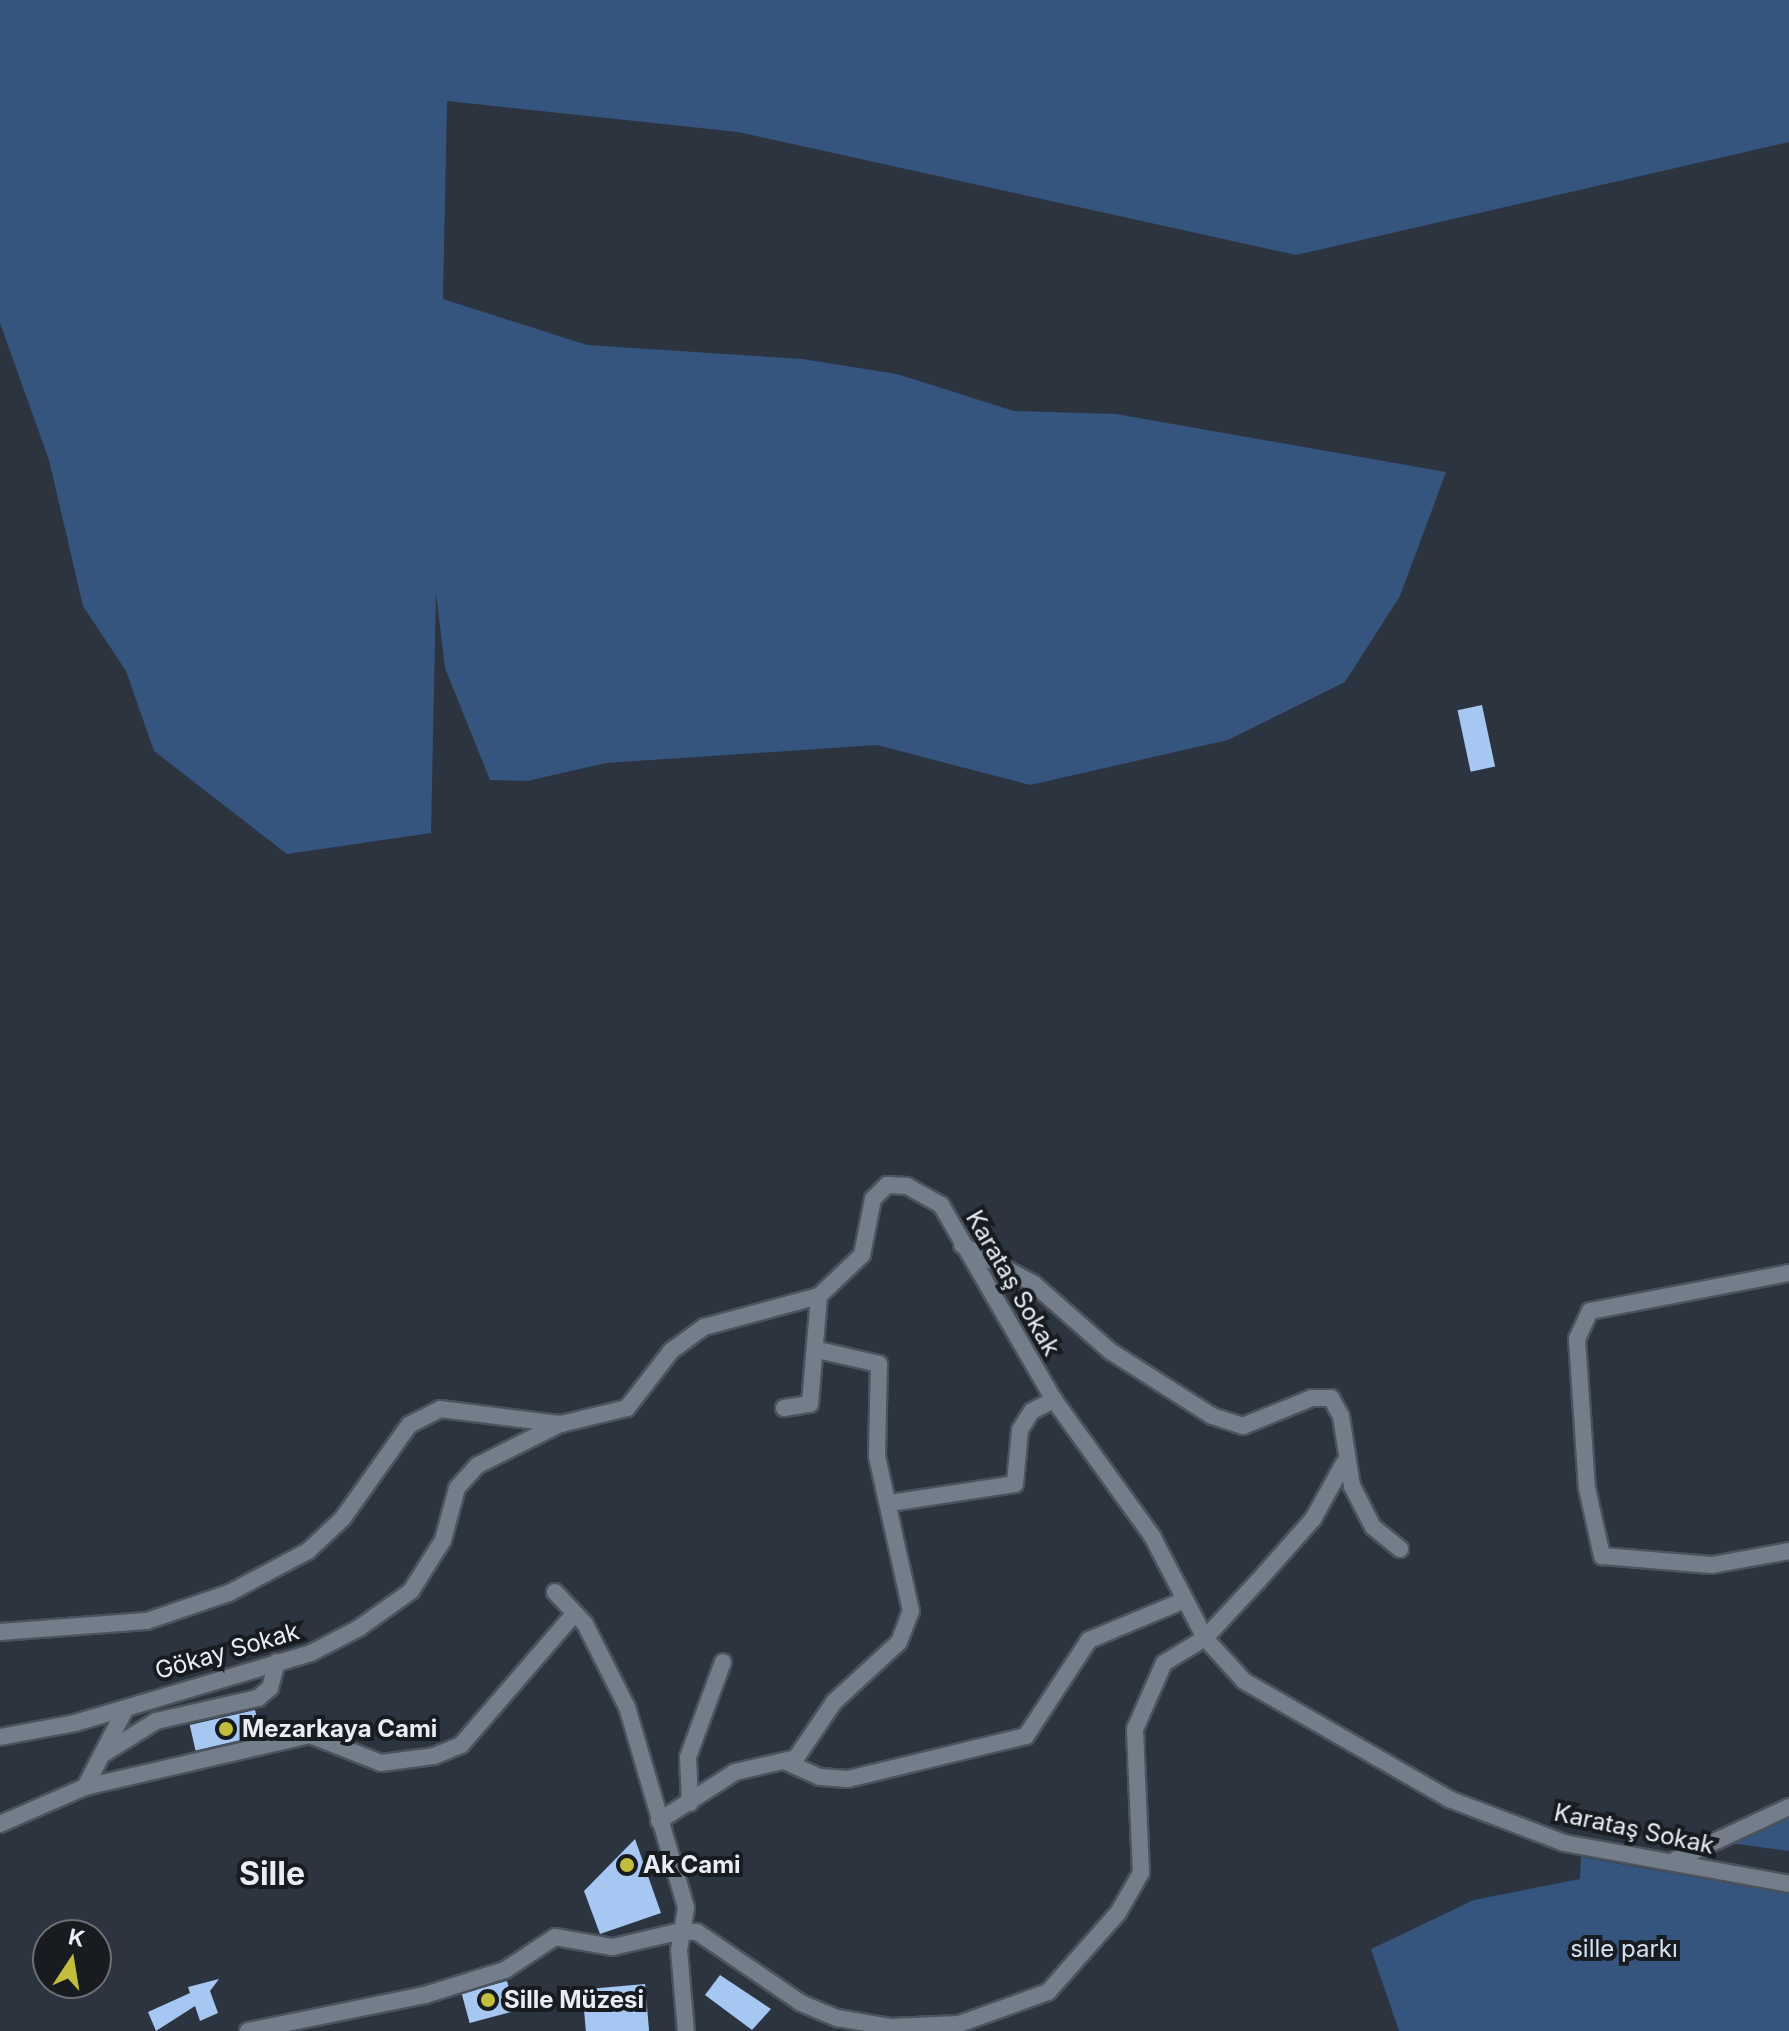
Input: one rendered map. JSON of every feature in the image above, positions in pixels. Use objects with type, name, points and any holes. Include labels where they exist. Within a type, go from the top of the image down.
[{"type":"street","name":"Karataş Sokak","points":[[0,1632],[147,1621],[229,1593],[308,1551],[343,1518],[409,1425],[440,1409],[561,1424],[627,1408],[671,1351],[704,1327],[819,1296],[862,1255],[873,1199],[887,1185],[907,1186],[941,1205],[1054,1400],[1124,1491],[1205,1638],[1244,1681],[1449,1799],[1564,1843],[1789,1884]]},
{"type":"street","points":[[962,1245],[1034,1284],[1110,1351],[1212,1416],[1243,1426],[1331,1398],[1341,1416],[1344,1463],[1373,1527],[1400,1549]]},
{"type":"street","points":[[1789,1273],[1590,1311],[1577,1339],[1587,1488],[1602,1556],[1712,1565],[1789,1551]]},
{"type":"street","points":[[784,1408],[810,1404],[818,1350],[819,1296]]},
{"type":"street","points":[[786,1762],[899,1642],[907,1621],[909,1589],[877,1456],[879,1364],[818,1350]]},
{"type":"street","points":[[890,1503],[1015,1484],[1020,1430],[1032,1411],[1054,1400]]},
{"type":"street","name":"Gökay Sokak","points":[[0,1737],[126,1708],[277,1662],[359,1628],[411,1591],[443,1540],[457,1488],[478,1465],[561,1424]]},
{"type":"street","points":[[248,2031],[425,1995],[505,1970],[555,1937],[613,1947],[682,1931],[697,1932],[801,2003],[837,2018],[891,2027],[959,2024],[1048,1992],[1118,1913],[1141,1873],[1135,1729],[1164,1663],[1205,1638],[1313,1519],[1344,1463]]},
{"type":"street","points":[[555,1592],[575,1613],[627,1707],[686,1908],[682,1931],[686,2031]]},
{"type":"street","points":[[659,1821],[735,1772],[786,1762],[820,1777],[848,1779],[1026,1736],[1089,1640],[1185,1600]]},
{"type":"street","points":[[0,1824],[85,1787],[310,1735],[381,1763],[434,1756],[461,1745],[575,1613]]},
{"type":"street","points":[[105,1753],[156,1721],[258,1698],[270,1688],[277,1662]]},
{"type":"street","points":[[690,1803],[688,1757],[723,1662]]},
{"type":"street","points":[[85,1787],[126,1708]]},
{"type":"street","points":[[1673,1861],[1789,1807]]},
{"type":"green space","points":[[0,0],[1789,0],[1789,142],[1296,255],[738,132],[447,101],[443,299],[587,345],[802,359],[897,374],[1014,411],[1116,414],[1446,472],[1400,596],[1345,682],[1228,740],[1030,785],[877,745],[606,763],[527,781],[490,780],[445,668],[436,593],[431,833],[287,854],[154,751],[126,671],[83,606],[49,460],[0,323]]},
{"type":"green space","points":[[1789,1808],[1789,1851],[1730,1843]]},
{"type":"green space","name":"sille parkı","points":[[1581,1857],[1789,1894],[1789,2031],[1399,2031],[1371,1949],[1474,1900],[1580,1879]]},
{"type":"building","points":[[1482,705],[1495,767],[1471,772],[1458,710]]},
{"type":"building","name":"Mezarkaya Cami","points":[[255,1710],[261,1735],[196,1750],[190,1725]]},
{"type":"building","name":"Ak Cami","points":[[635,1839],[661,1913],[600,1934],[584,1891]]},
{"type":"building","points":[[720,1975],[771,2009],[752,2030],[705,1995]]},
{"type":"building","points":[[219,1979],[210,1991],[218,2013],[200,2021],[195,2006],[156,2031],[148,2012],[190,1993],[188,1987]]},
{"type":"building","name":"Sille Müzesi","points":[[507,1981],[515,2011],[470,2023],[462,1993]]},
{"type":"building","points":[[645,1984],[649,2031],[586,2031],[582,1989]]},
{"type":"place","name":"Mezarkaya Cami","points":[[226,1729]]},
{"type":"place","name":"Ak Cami","points":[[627,1865]]},
{"type":"place","name":"Sille Müzesi","points":[[488,2000]]},
{"type":"district","name":"Sille","points":[[272,1874]]}]
